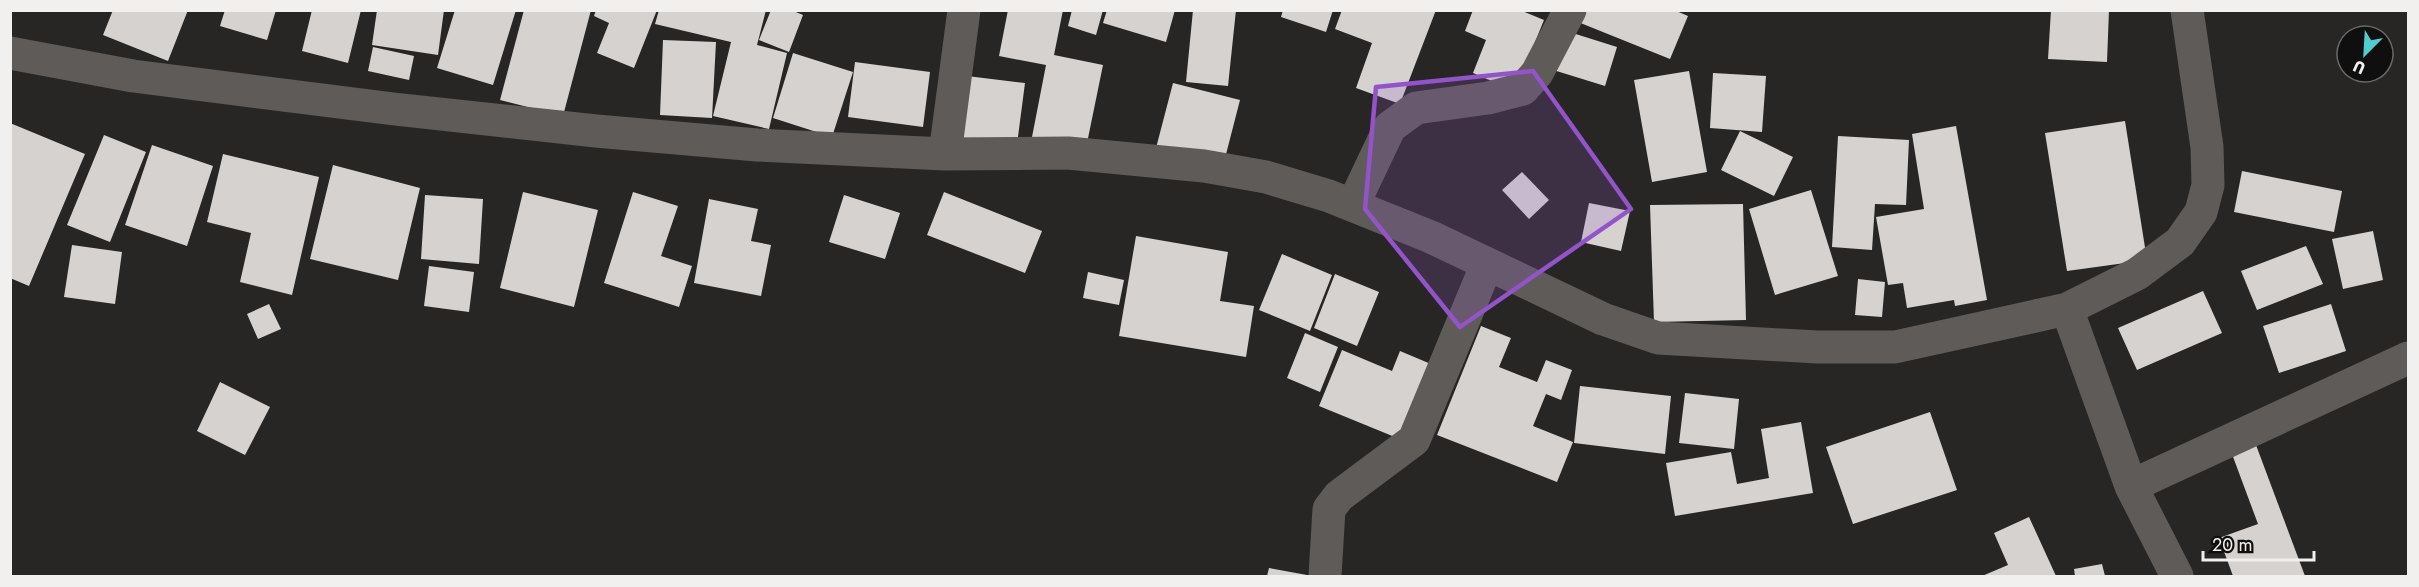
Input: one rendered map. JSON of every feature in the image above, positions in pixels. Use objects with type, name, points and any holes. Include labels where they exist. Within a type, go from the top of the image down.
[{"type":"street","points":[[945,154],[964,10]]},
{"type":"street","points":[[1353,206],[1390,126],[1416,108],[1488,99],[1523,89],[1537,73],[1570,10]]},
{"type":"street","points":[[10,53],[134,76],[513,122],[757,145],[945,154],[1068,153],[1204,166],[1266,177],[1329,196],[1431,237],[1603,319],[1658,338],[1817,347],[1895,347],[2067,309],[2137,274],[2180,242],[2201,212],[2208,184],[2207,147],[2187,10]]},
{"type":"street","points":[[1325,576],[1329,509],[1339,495],[1414,440],[1487,264]]},
{"type":"street","points":[[2067,309],[2131,486],[2177,576]]},
{"type":"street","points":[[2131,486],[2409,358]]},
{"type":"highlighted area","points":[[1533,71],[1631,209],[1460,327],[1365,209],[1376,87]]},
{"type":"building","points":[[113,10],[188,10],[168,61],[103,35]]},
{"type":"building","points":[[225,10],[276,10],[267,40],[220,26]]},
{"type":"building","points":[[312,10],[361,10],[348,63],[302,51]]},
{"type":"building","points":[[377,10],[444,10],[438,55],[372,45]]},
{"type":"building","points":[[455,10],[516,10],[493,85],[437,68]]},
{"type":"building","points":[[524,10],[591,10],[563,116],[500,100]]},
{"type":"building","points":[[596,10],[657,10],[634,68],[597,53],[609,23],[594,16]]},
{"type":"building","points":[[659,10],[766,10],[757,45],[787,53],[769,129],[713,116],[731,42],[655,24]]},
{"type":"building","points":[[771,10],[791,10],[803,15],[789,52],[759,40]]},
{"type":"building","points":[[1008,10],[1063,10],[1054,55],[1103,65],[1086,148],[1032,137],[1046,65],[999,56]]},
{"type":"building","points":[[1072,10],[1103,10],[1096,35],[1068,26]]},
{"type":"building","points":[[1107,10],[1175,10],[1166,42],[1103,23]]},
{"type":"building","points":[[1193,10],[1236,10],[1228,86],[1186,82]]},
{"type":"building","points":[[1283,10],[1333,10],[1326,32],[1281,17]]},
{"type":"building","points":[[1342,10],[1436,10],[1400,104],[1356,88],[1372,43],[1335,29]]},
{"type":"building","points":[[1473,10],[1520,10],[1544,20],[1515,91],[1473,73],[1486,40],[1465,31]]},
{"type":"building","points":[[1583,10],[1674,10],[1688,16],[1670,59],[1578,22]]},
{"type":"building","points":[[2051,10],[2109,10],[2107,62],[2048,59]]},
{"type":"building","points":[[1563,30],[1617,47],[1605,86],[1550,69]]},
{"type":"building","points":[[663,40],[716,42],[712,118],[660,115]]},
{"type":"building","points":[[373,47],[414,56],[409,80],[368,71]]},
{"type":"building","points":[[793,53],[853,72],[832,137],[773,118]]},
{"type":"building","points":[[855,62],[930,72],[923,127],[848,117]]},
{"type":"building","points":[[1689,71],[1707,172],[1652,182],[1634,80]]},
{"type":"building","points":[[1713,73],[1766,76],[1762,132],[1710,128]]},
{"type":"building","points":[[967,76],[1025,83],[1016,152],[958,145]]},
{"type":"building","points":[[1173,83],[1240,100],[1223,166],[1156,148]]},
{"type":"building","points":[[2125,121],[2147,260],[2067,271],[2045,133]]},
{"type":"building","points":[[10,123],[85,154],[29,286],[10,278]]},
{"type":"building","points":[[1956,126],[1987,300],[1955,306],[1954,300],[1907,308],[1903,283],[1888,285],[1876,217],[1924,209],[1912,134]]},
{"type":"building","points":[[1740,131],[1793,157],[1774,196],[1721,170]]},
{"type":"building","points":[[104,135],[146,152],[110,242],[67,225]]},
{"type":"building","points":[[1838,136],[1909,140],[1906,205],[1875,204],[1872,250],[1832,247]]},
{"type":"building","points":[[152,145],[213,166],[187,246],[125,225]]},
{"type":"building","points":[[223,154],[319,177],[292,295],[240,282],[251,233],[207,222]]},
{"type":"building","points":[[333,165],[420,188],[398,280],[310,259]]},
{"type":"building","points":[[2242,171],[2342,191],[2334,232],[2234,212]]},
{"type":"building","points":[[1522,172],[1549,200],[1529,219],[1502,190]]},
{"type":"building","points":[[1811,190],[1838,276],[1775,295],[1749,209]]},
{"type":"building","points":[[523,192],[598,210],[574,307],[500,288]]},
{"type":"building","points":[[633,192],[678,206],[661,256],[692,266],[679,307],[604,283]]},
{"type":"building","points":[[944,192],[1042,231],[1025,273],[927,235]]},
{"type":"building","points":[[425,195],[483,199],[479,264],[421,259]]},
{"type":"building","points":[[844,195],[900,213],[885,259],[829,242]]},
{"type":"building","points":[[709,199],[758,209],[751,241],[771,245],[761,296],[694,283]]},
{"type":"building","points":[[1589,203],[1630,211],[1621,251],[1581,242]]},
{"type":"building","points":[[1743,204],[1746,320],[1654,322],[1650,205]]},
{"type":"building","points":[[2373,231],[2383,280],[2343,289],[2332,239]]},
{"type":"building","points":[[1136,236],[1228,252],[1220,301],[1254,306],[1246,357],[1119,336]]},
{"type":"building","points":[[72,245],[122,252],[115,304],[64,297]]},
{"type":"building","points":[[2306,246],[2323,284],[2257,310],[2241,271]]},
{"type":"building","points":[[1282,254],[1332,275],[1310,331],[1259,310]]},
{"type":"building","points":[[429,266],[474,272],[469,312],[424,306]]},
{"type":"building","points":[[1088,272],[1124,280],[1119,305],[1083,298]]},
{"type":"building","points":[[1335,274],[1379,292],[1357,346],[1314,328]]},
{"type":"building","points":[[1858,279],[1885,282],[1882,317],[1855,315]]},
{"type":"building","points":[[2203,291],[2222,333],[2137,370],[2118,328]]},
{"type":"building","points":[[269,304],[281,329],[258,339],[247,314]]},
{"type":"building","points":[[2331,304],[2346,351],[2279,373],[2263,326]]},
{"type":"building","points":[[1481,326],[1511,338],[1499,367],[1537,382],[1546,360],[1572,370],[1561,400],[1546,394],[1533,426],[1573,442],[1557,482],[1437,435]]},
{"type":"building","points":[[1305,333],[1338,347],[1320,392],[1287,378]]},
{"type":"building","points":[[1342,350],[1392,371],[1400,351],[1438,367],[1407,442],[1319,406]]},
{"type":"building","points":[[220,382],[270,407],[245,455],[197,431]]},
{"type":"building","points":[[1580,386],[1671,396],[1665,454],[1574,443]]},
{"type":"building","points":[[1685,393],[1739,399],[1734,449],[1679,443]]},
{"type":"building","points":[[1930,412],[1957,490],[1853,524],[1826,447]]},
{"type":"building","points":[[1801,422],[1813,493],[1675,516],[1666,463],[1731,452],[1737,484],[1769,478],[1761,429]]},
{"type":"building","points":[[2253,437],[2305,576],[2233,576],[2219,538],[2258,524],[2229,446]]},
{"type":"building","points":[[2029,517],[2056,576],[1982,576],[2008,565],[1994,533]]},
{"type":"building","points":[[2102,564],[2105,576],[2075,576],[2074,569]]},
{"type":"building","points":[[1269,568],[1307,575],[1307,576],[1267,576]]}]
